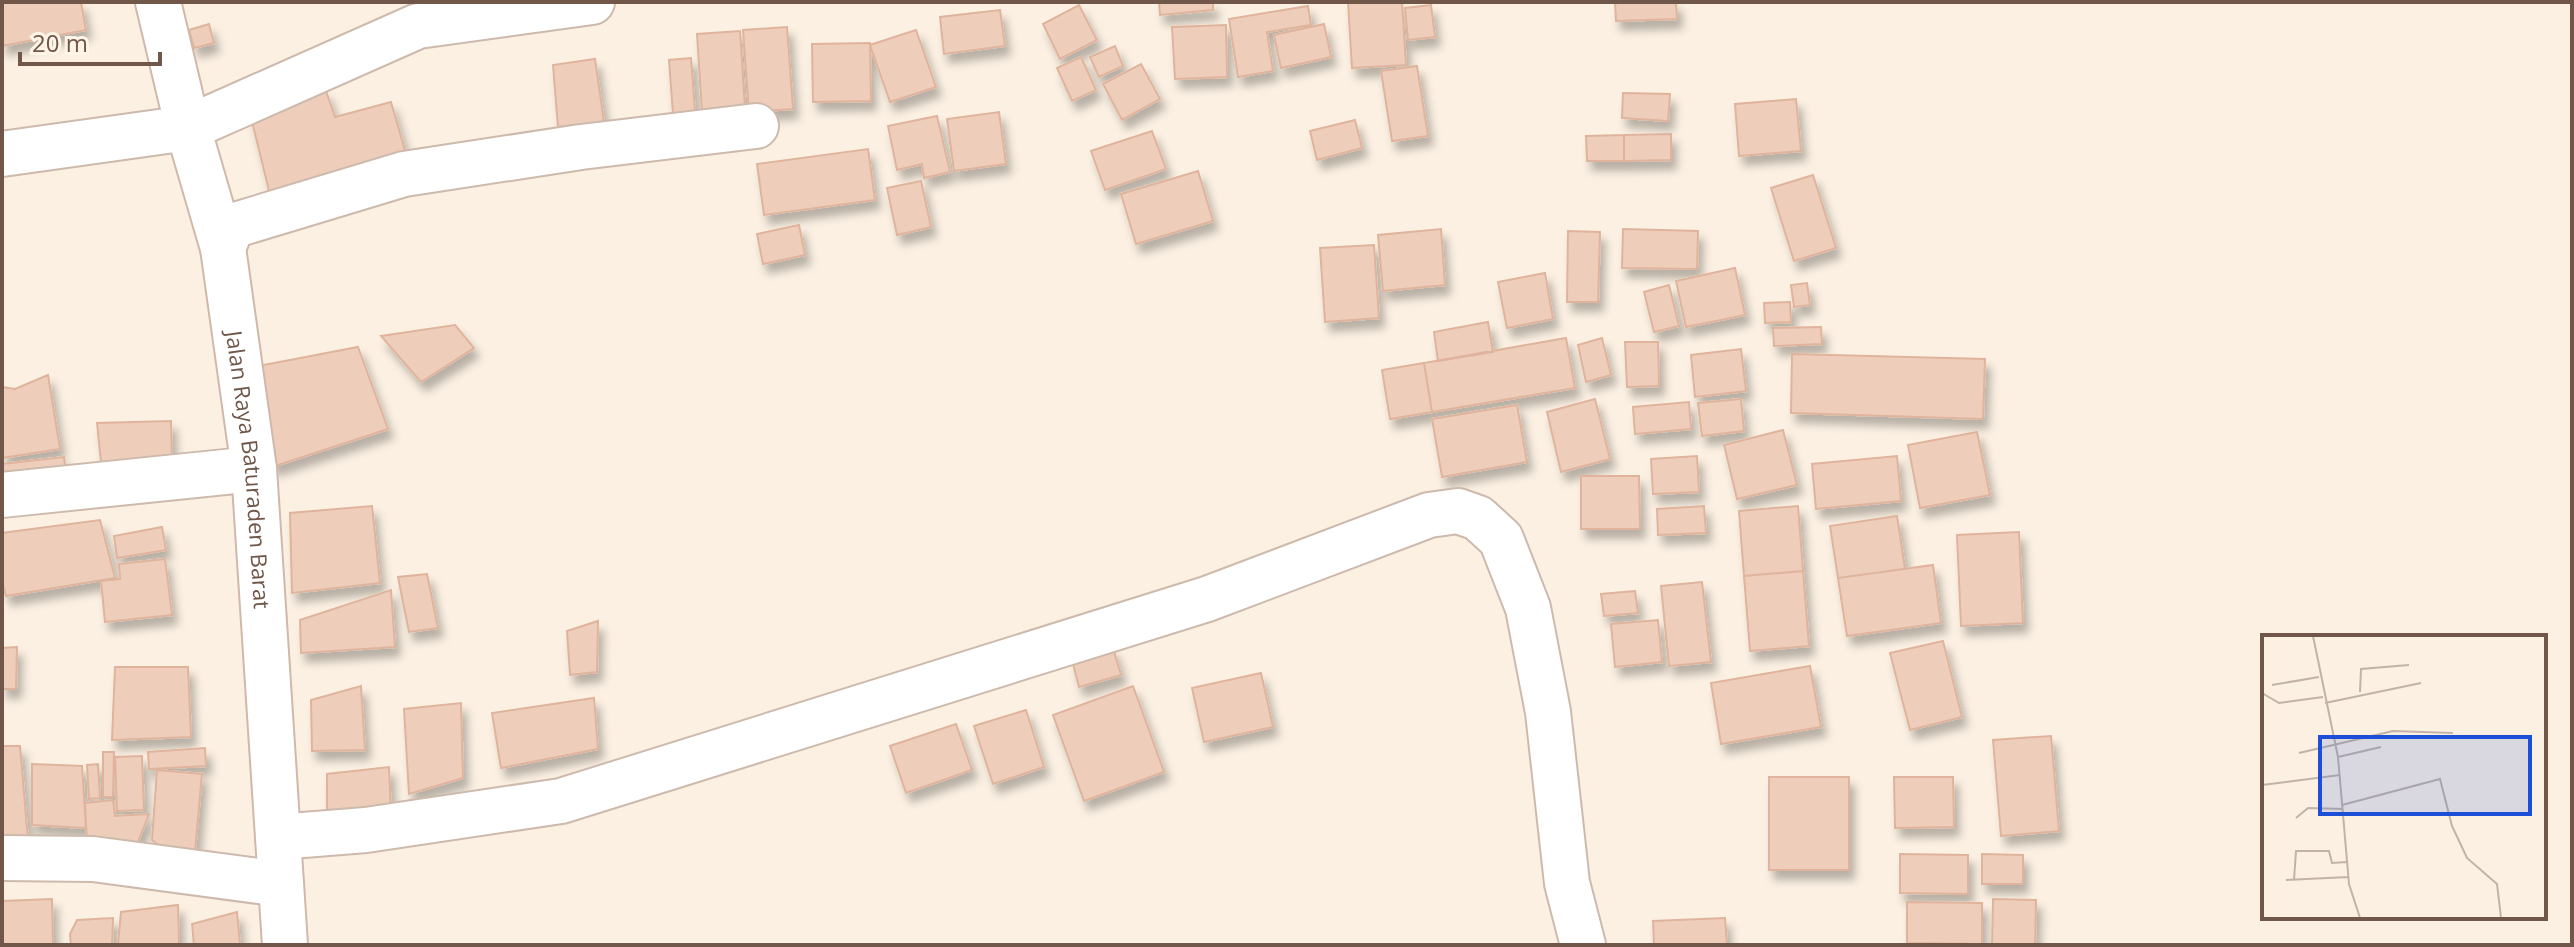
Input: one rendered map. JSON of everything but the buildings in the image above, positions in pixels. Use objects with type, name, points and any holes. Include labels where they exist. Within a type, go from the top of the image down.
[{"type":"street","name":"Jalan Raya Baturaden Barat","points":[[158,2],[188,128],[223,248],[254,469],[285,945]]},
{"type":"street","points":[[2,154],[188,128],[418,26],[592,2]]},
{"type":"street","points":[[223,248],[232,226],[404,174],[581,147],[756,126]]},
{"type":"street","points":[[2,495],[254,469]]},
{"type":"street","points":[[278,837],[366,830],[561,801],[1207,599],[1429,515],[1458,511],[1478,518],[1501,539],[1528,608],[1548,712],[1567,883],[1583,945]]},
{"type":"street","points":[[2,858],[93,859],[281,884]]}]
